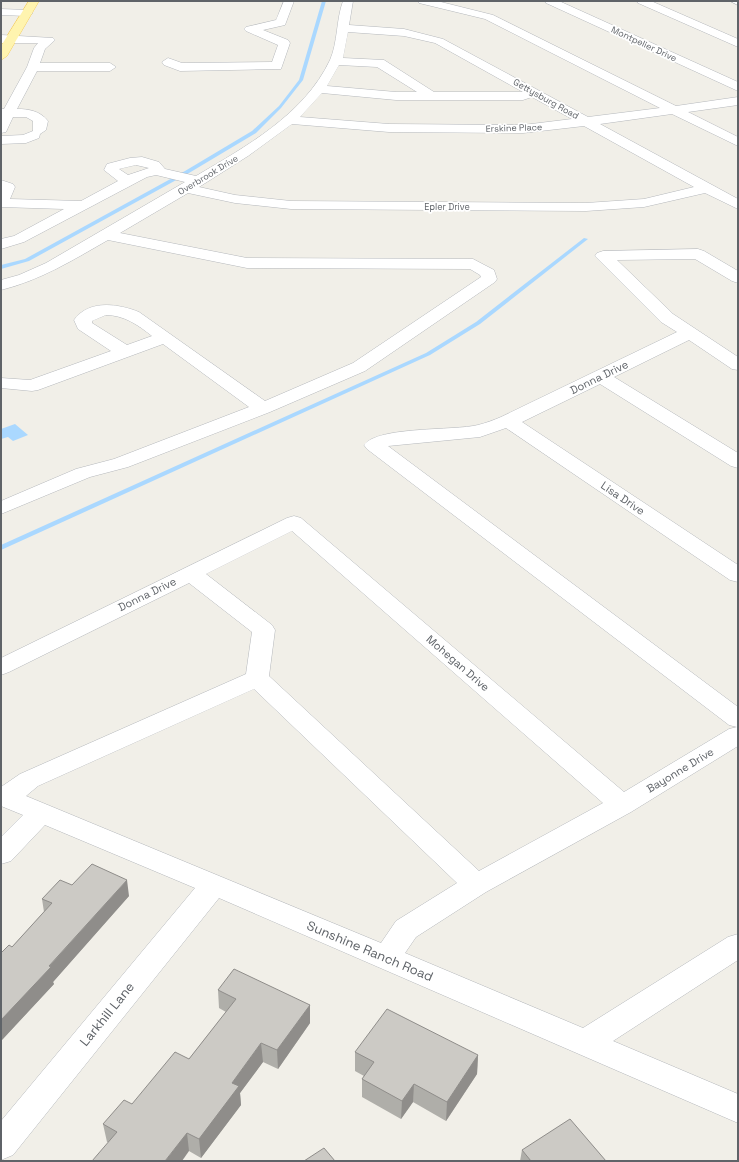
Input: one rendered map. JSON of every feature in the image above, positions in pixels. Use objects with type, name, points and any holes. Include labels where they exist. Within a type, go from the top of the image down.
[{"type":"main road","points":[[1,56],[6,40],[27,13],[34,1]]},
{"type":"street","name":"Overbrook Drive","points":[[1,285],[39,272],[106,235],[190,182],[246,152],[288,120],[318,89],[336,61],[348,1]]},
{"type":"street","points":[[423,1],[489,17],[738,142]]},
{"type":"street","name":"Montpelier Drive","points":[[550,1],[738,87]]},
{"type":"street","points":[[642,1],[738,43]]},
{"type":"street","points":[[168,62],[180,67],[277,66],[284,43],[250,29],[281,23],[284,3]]},
{"type":"street","points":[[1,12],[27,13]]},
{"type":"street","name":"Gettysburg Road","points":[[343,28],[394,30],[428,37],[439,41],[738,205]]},
{"type":"street","points":[[1,129],[5,113],[33,67],[40,48],[49,40],[6,40]]},
{"type":"street","points":[[336,61],[380,63],[433,97]]},
{"type":"street","points":[[33,67],[110,67]]},
{"type":"street","points":[[318,89],[369,95],[433,97],[522,96],[535,93]]},
{"type":"street","name":"Erskine Place","points":[[288,120],[389,128],[506,129],[587,121],[738,101]]},
{"type":"street","points":[[1,140],[26,139],[36,132],[41,121],[35,115],[28,113],[5,113]]},
{"type":"street","points":[[1,244],[19,239],[142,174],[160,172],[155,165],[139,161],[112,167],[111,170],[127,181]]},
{"type":"street","name":"Epler Drive","points":[[160,172],[235,199],[291,205],[586,207],[644,202],[707,188]]},
{"type":"street","points":[[1,184],[8,187],[1,203],[84,205]]},
{"type":"street","points":[[1,508],[83,473],[121,463],[263,408],[359,367],[489,279],[488,273],[473,264],[247,263],[106,235]]},
{"type":"street","points":[[738,278],[698,254],[603,256],[667,318],[738,365]]},
{"type":"street","points":[[125,352],[84,325],[83,320],[86,316],[104,309],[125,311],[165,337],[263,408]]},
{"type":"street","name":"Donna Drive","points":[[690,333],[508,421],[480,431],[389,439],[374,445],[738,719]]},
{"type":"street","points":[[1,383],[32,386],[165,337]]},
{"type":"street","points":[[600,376],[738,462]]},
{"type":"street","name":"Lisa Drive","points":[[508,421],[738,575]]},
{"type":"street","name":"Donna Drive","points":[[1,667],[294,522]]},
{"type":"street","name":"Mohegan Drive","points":[[294,522],[622,805]]},
{"type":"street","points":[[190,573],[264,630],[257,678]]},
{"type":"street","points":[[3,797],[29,780],[257,678]]},
{"type":"street","points":[[257,678],[476,885]]},
{"type":"street","name":"Bayonne Drive","points":[[387,958],[406,929],[476,885],[622,805],[738,736]]},
{"type":"street","name":"Sunshine Ranch Road","points":[[3,797],[214,884],[738,1109]]},
{"type":"street","points":[[1,854],[41,813]]},
{"type":"street","name":"Larkhill Lane","points":[[1,1145],[214,884]]},
{"type":"street","points":[[585,1043],[738,945]]},
{"type":"water","points":[[15,424],[28,435],[13,441],[8,437],[1,439],[1,429]]},
{"type":"building","points":[[92,864],[127,880],[49,966],[51,967],[1,1020],[1,953],[9,945],[12,947],[52,903],[42,899],[60,880],[72,885]]},
{"type":"building","points":[[234,969],[310,1005],[277,1050],[261,1043],[232,1083],[239,1086],[199,1139],[187,1133],[165,1161],[92,1161],[117,1132],[103,1124],[124,1100],[132,1104],[175,1052],[189,1059],[236,999],[218,990]]},
{"type":"building","points":[[387,1009],[478,1055],[447,1102],[414,1084],[402,1101],[362,1079],[374,1062],[355,1052]]},
{"type":"building","points":[[570,1119],[606,1161],[531,1161],[522,1150]]},
{"type":"building","points":[[324,1148],[335,1161],[304,1161]]},
{"type":"waterway","points":[[1,267],[27,260],[187,172],[254,132],[280,107],[301,80],[324,1]]},
{"type":"waterway","points":[[1,548],[428,354],[478,323],[586,239]]}]
